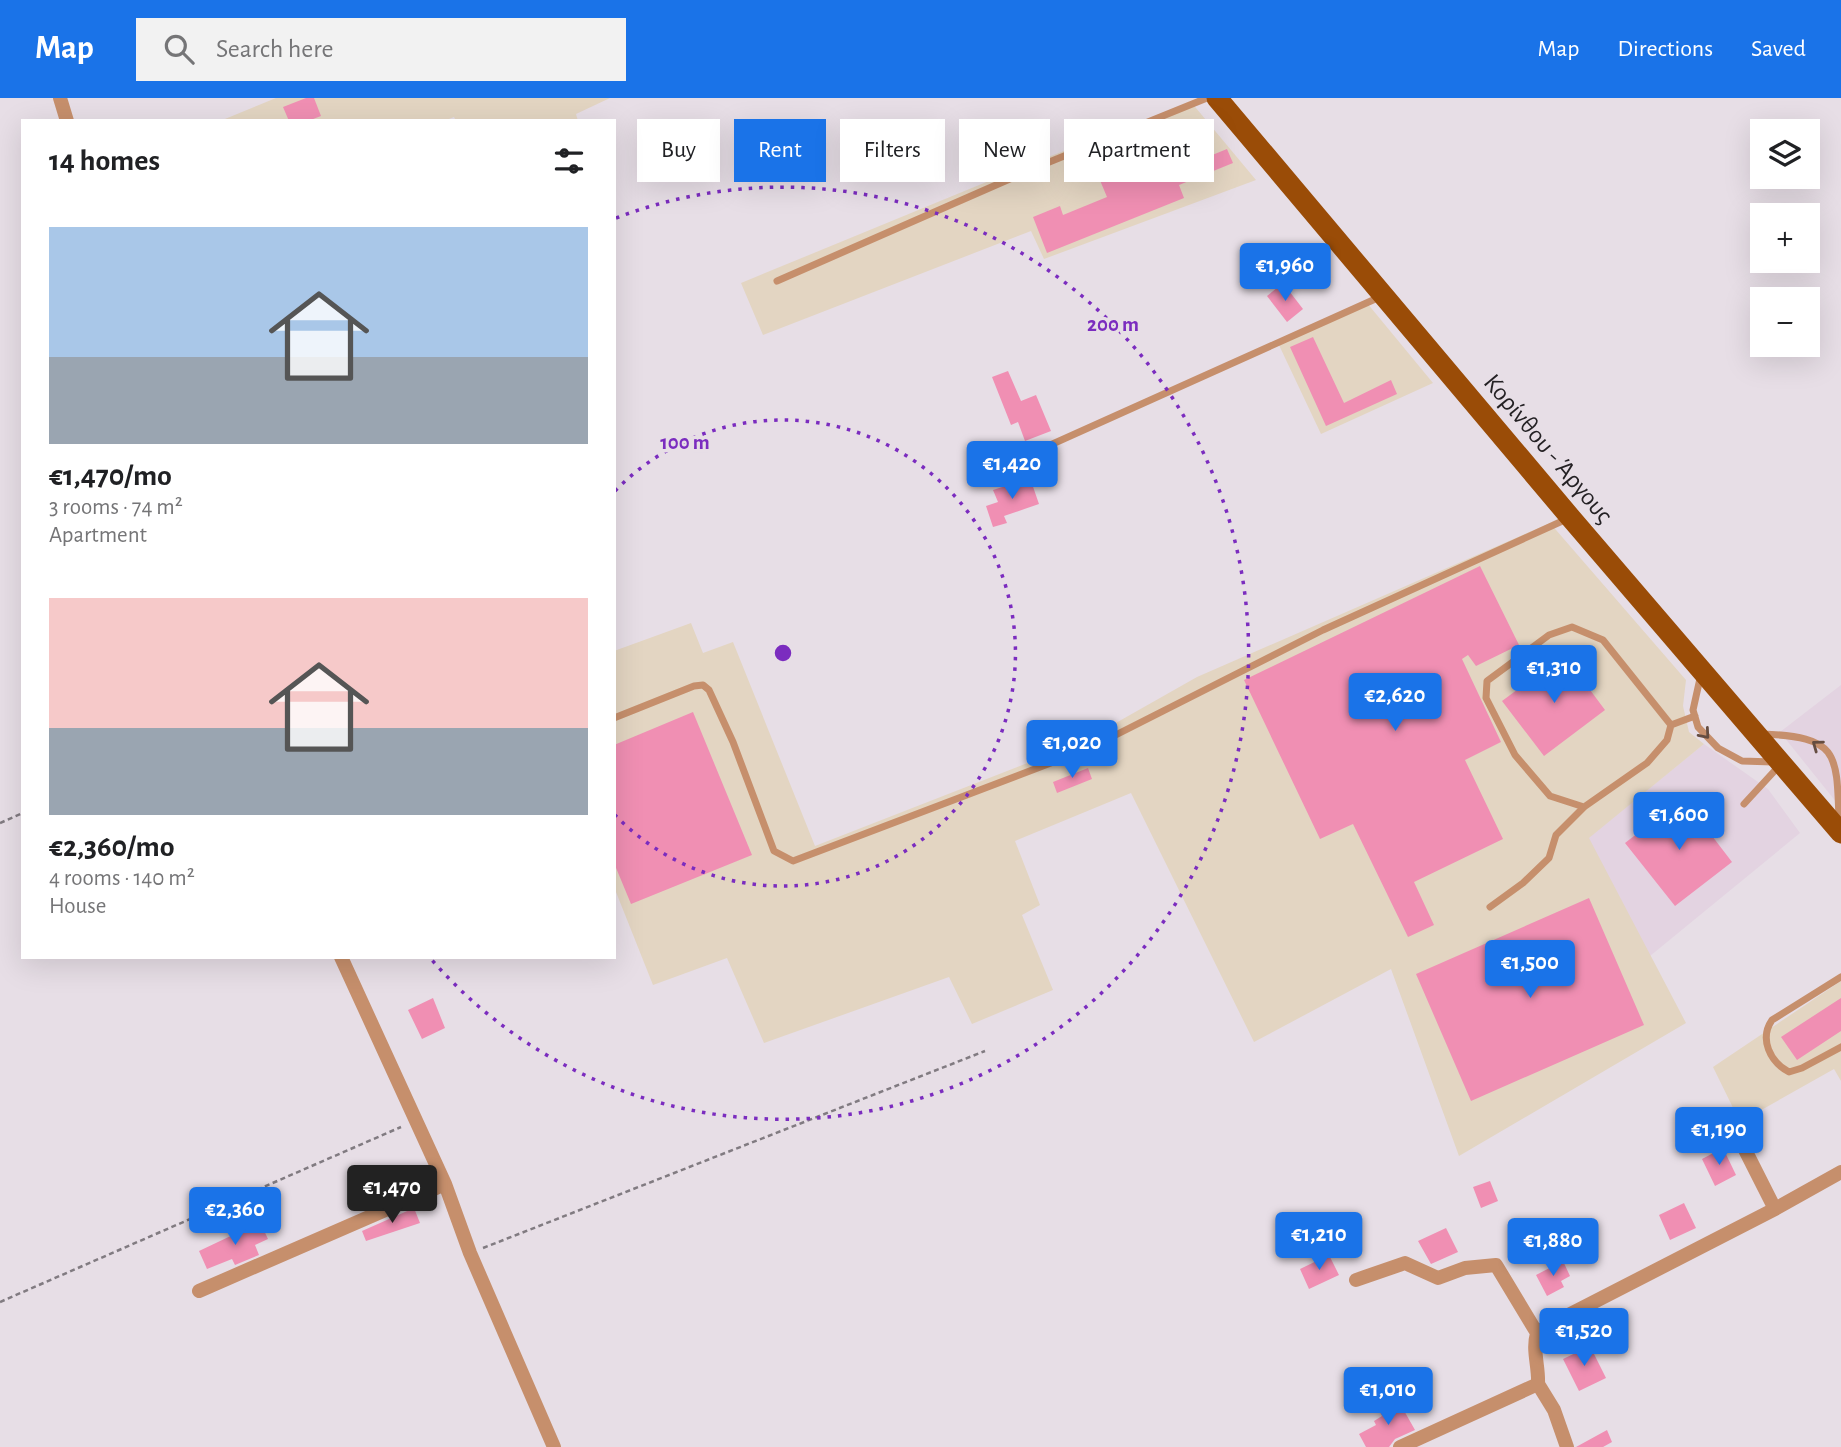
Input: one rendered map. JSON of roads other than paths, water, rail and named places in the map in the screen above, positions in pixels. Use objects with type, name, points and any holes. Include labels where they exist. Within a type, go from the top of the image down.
[{"type":"main road","name":"Κορίνθου - Άργους","points":[[1217,98],[1570,517],[1840,831]]},
{"type":"street","points":[[60,98],[66,119]]},
{"type":"street","points":[[342,959],[445,1184],[470,1253],[554,1447]]},
{"type":"street","points":[[1732,1124],[1775,1209]]},
{"type":"street","points":[[1537,1333],[1841,1172]]},
{"type":"street","points":[[199,1291],[445,1184]]},
{"type":"street","points":[[1356,1280],[1405,1263],[1438,1278],[1465,1268],[1496,1265],[1537,1333],[1533,1348],[1539,1369],[1538,1384],[1554,1410],[1567,1447]]},
{"type":"street","points":[[1400,1447],[1538,1384]]},
{"type":"lane","points":[[777,281],[1037,167],[1207,98]]},
{"type":"lane","points":[[990,472],[1384,295]]},
{"type":"lane","points":[[616,717],[694,686],[703,685],[709,690],[733,742],[774,851],[793,861],[1090,748],[1323,630],[1570,517]]},
{"type":"lane","points":[[1584,807],[1550,796],[1516,755],[1486,698],[1487,681],[1549,635],[1572,628],[1603,640],[1671,725]]},
{"type":"lane","points":[[1702,670],[1693,709],[1698,727],[1718,748],[1742,761],[1782,763]]},
{"type":"lane","points":[[1671,725],[1695,716]]},
{"type":"lane","points":[[1490,907],[1523,883],[1549,858],[1556,835],[1584,807],[1647,763],[1667,740],[1671,725]]},
{"type":"lane","points":[[1757,733],[1801,736],[1819,743],[1832,759],[1837,782],[1840,831]]},
{"type":"lane","points":[[1744,804],[1782,763]]},
{"type":"lane","points":[[1841,977],[1772,1020],[1765,1030],[1765,1042],[1779,1067],[1789,1072],[1802,1069],[1841,1047]]}]
